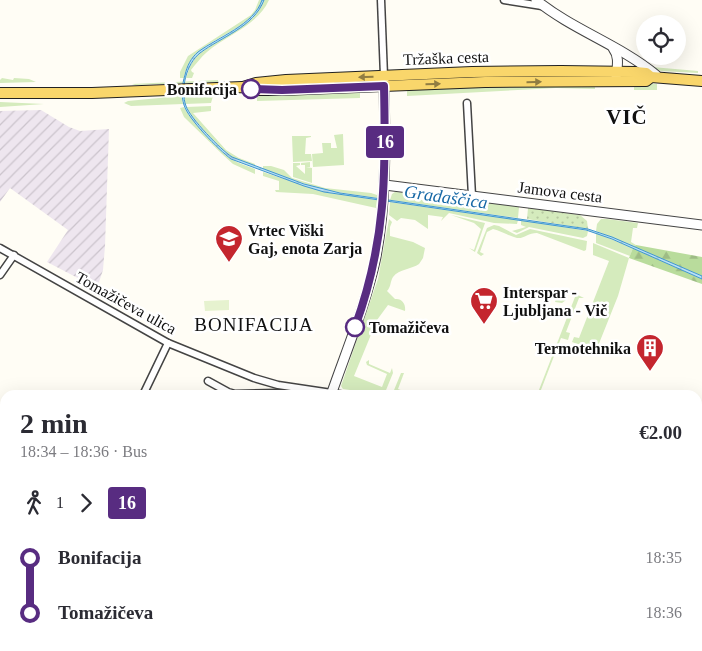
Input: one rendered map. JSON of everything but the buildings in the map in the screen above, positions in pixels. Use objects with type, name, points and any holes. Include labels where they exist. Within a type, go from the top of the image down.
[{"type":"main road","name":"Tržaška cesta","points":[[0,93],[57,94],[242,87],[257,90],[282,90],[384,81],[485,82],[617,76],[646,81],[655,77],[702,81]]},
{"type":"street","points":[[332,390],[369,284],[379,239],[384,185],[384,81],[381,0]]},
{"type":"street","points":[[504,0],[546,7]]},
{"type":"street","points":[[536,0],[613,48],[641,63],[655,77]]},
{"type":"street","points":[[613,48],[617,54],[617,76]]},
{"type":"street","points":[[467,103],[472,196]]},
{"type":"street","name":"Jamova cesta","points":[[384,185],[702,226]]},
{"type":"street","name":"Tomažičeva ulica","points":[[0,248],[168,343],[254,378],[278,385],[307,390]]},
{"type":"street","points":[[0,275],[14,255]]},
{"type":"street","points":[[144,390],[168,343]]},
{"type":"street","points":[[208,381],[224,390]]},
{"type":"street","points":[[277,390],[278,385]]},
{"type":"shaded area","points":[[41,110],[69,127],[80,131],[109,129],[105,246],[103,270],[97,288],[47,262],[68,230],[10,188],[0,202],[0,111]]},
{"type":"green space","points":[[259,0],[262,0],[250,18],[202,49],[190,62],[184,78],[180,78],[180,72],[188,56],[251,15]]},
{"type":"green space","points":[[264,0],[269,0],[257,17],[207,52],[191,70],[194,73],[192,78],[186,78],[190,66],[197,55],[252,19]]},
{"type":"green space","points":[[652,67],[698,71],[698,73],[661,71]]},
{"type":"green space","points":[[2,78],[13,80],[14,78],[29,79],[36,82],[0,83]]},
{"type":"green space","points":[[218,80],[218,82],[132,84]]},
{"type":"green space","points":[[634,83],[657,84],[657,90],[634,90]]},
{"type":"green space","points":[[595,84],[595,89],[556,88],[407,96],[407,88]]},
{"type":"green space","points":[[278,93],[307,95],[360,93],[360,98],[257,101],[257,96]]},
{"type":"green space","points":[[213,96],[211,103],[185,104],[184,97]]},
{"type":"green space","points":[[182,97],[183,104],[131,106],[124,103],[128,101]]},
{"type":"green space","points":[[0,102],[44,104],[0,107]]},
{"type":"green space","points":[[211,106],[211,111],[193,113],[226,150],[239,158],[255,164],[255,167],[236,160],[224,151],[202,128],[186,107]]},
{"type":"green space","points":[[184,107],[199,128],[221,151],[233,160],[255,169],[255,174],[233,164],[222,154],[184,117],[180,108]]},
{"type":"green space","points":[[343,134],[344,165],[313,167],[312,154],[323,153],[322,143],[331,143],[331,148],[337,148],[334,135]]},
{"type":"green space","points":[[292,136],[311,136],[306,138],[305,154],[311,154],[312,161],[293,162]]},
{"type":"green space","points":[[310,162],[310,167],[306,167],[312,168],[312,183],[293,177],[293,163],[300,163],[300,165],[296,166],[305,174],[305,165],[301,165],[301,163]]},
{"type":"green space","points":[[263,166],[284,170],[292,178],[325,188],[371,193],[377,195],[377,198],[324,190],[263,170]]},
{"type":"green space","points":[[263,172],[324,192],[377,200],[376,208],[313,194],[276,192],[275,190],[279,190],[279,181],[263,176]]},
{"type":"green space","points":[[395,192],[410,193],[415,199],[455,205],[451,198],[519,207],[518,218],[390,200]]},
{"type":"green space","points":[[390,202],[518,220],[517,224],[494,223],[449,213],[441,221],[443,217],[428,215],[428,229],[415,220],[401,218],[397,221],[389,215]]},
{"type":"green space","points":[[528,208],[580,215],[587,221],[588,229],[527,219]]},
{"type":"green space","points":[[451,215],[485,223],[475,252],[469,248],[474,250],[481,229],[474,223]]},
{"type":"green space","points":[[389,219],[392,222],[390,236],[413,242],[425,248],[423,258],[419,264],[399,272],[393,277],[387,291],[395,299],[400,299],[403,302],[405,311],[388,305],[377,320],[354,376],[382,387],[387,374],[367,365],[366,362],[369,360],[369,364],[390,373],[392,368],[393,373],[386,390],[343,389],[341,386],[378,279]]},
{"type":"green space","points":[[601,219],[638,223],[637,228],[633,228],[631,242],[636,245],[634,247],[596,231],[597,224]]},
{"type":"green space","points":[[521,220],[588,231],[587,236],[583,238],[529,227],[517,233],[512,231],[526,227],[521,225]]},
{"type":"green space","points":[[494,225],[516,235],[530,229],[587,241],[586,250],[584,251],[537,233],[517,238],[493,229],[487,232],[480,252],[484,254],[481,256],[477,253],[487,228]]},
{"type":"green space","points":[[596,233],[633,248],[630,256],[596,243]]},
{"type":"green space","points":[[593,243],[629,258],[618,296],[596,351],[572,342],[574,337],[579,338],[609,261],[593,255]]},
{"type":"green space","points":[[636,245],[702,257],[702,276],[634,247]]},
{"type":"green space","points":[[633,248],[702,279],[702,284],[629,258]]},
{"type":"green space","points":[[559,288],[567,292],[566,300],[562,303],[555,302],[557,295],[547,291]]},
{"type":"green space","points":[[578,295],[584,298],[579,298],[566,332],[570,333],[568,340],[561,338],[541,390],[539,390],[575,297]]},
{"type":"green space","points":[[229,300],[229,310],[205,311],[204,301]]},
{"type":"green space","points":[[401,373],[404,373],[398,389],[401,390],[394,390]]},
{"type":"water","name":"Gradaščica","points":[[262,0],[264,0],[259,9],[245,24],[208,47],[195,58],[188,70],[184,85],[184,100],[193,118],[232,157],[304,184],[340,193],[588,229],[612,237],[702,276],[702,279],[612,239],[586,230],[324,192],[231,159],[204,134],[191,118],[182,98],[183,82],[188,65],[196,54],[244,23],[258,9]]},
{"type":"bus line","name":"16","points":[[251,89],[282,90],[384,86],[384,185],[380,233],[369,284],[355,327]]},
{"type":"place","name":"Bonifacija","points":[[251,89]]},
{"type":"place","name":"Vrtec Viški Gaj, enota Zarja","points":[[229,263]]},
{"type":"place","name":"Interspar - Ljubljana - Vič","points":[[484,325]]},
{"type":"place","name":"Tomažičeva","points":[[355,327]]},
{"type":"place","name":"Termotehnika","points":[[650,372]]},
{"type":"district","name":"VIČ","points":[[627,117]]},
{"type":"district","name":"BONIFACIJA","points":[[254,324]]}]
